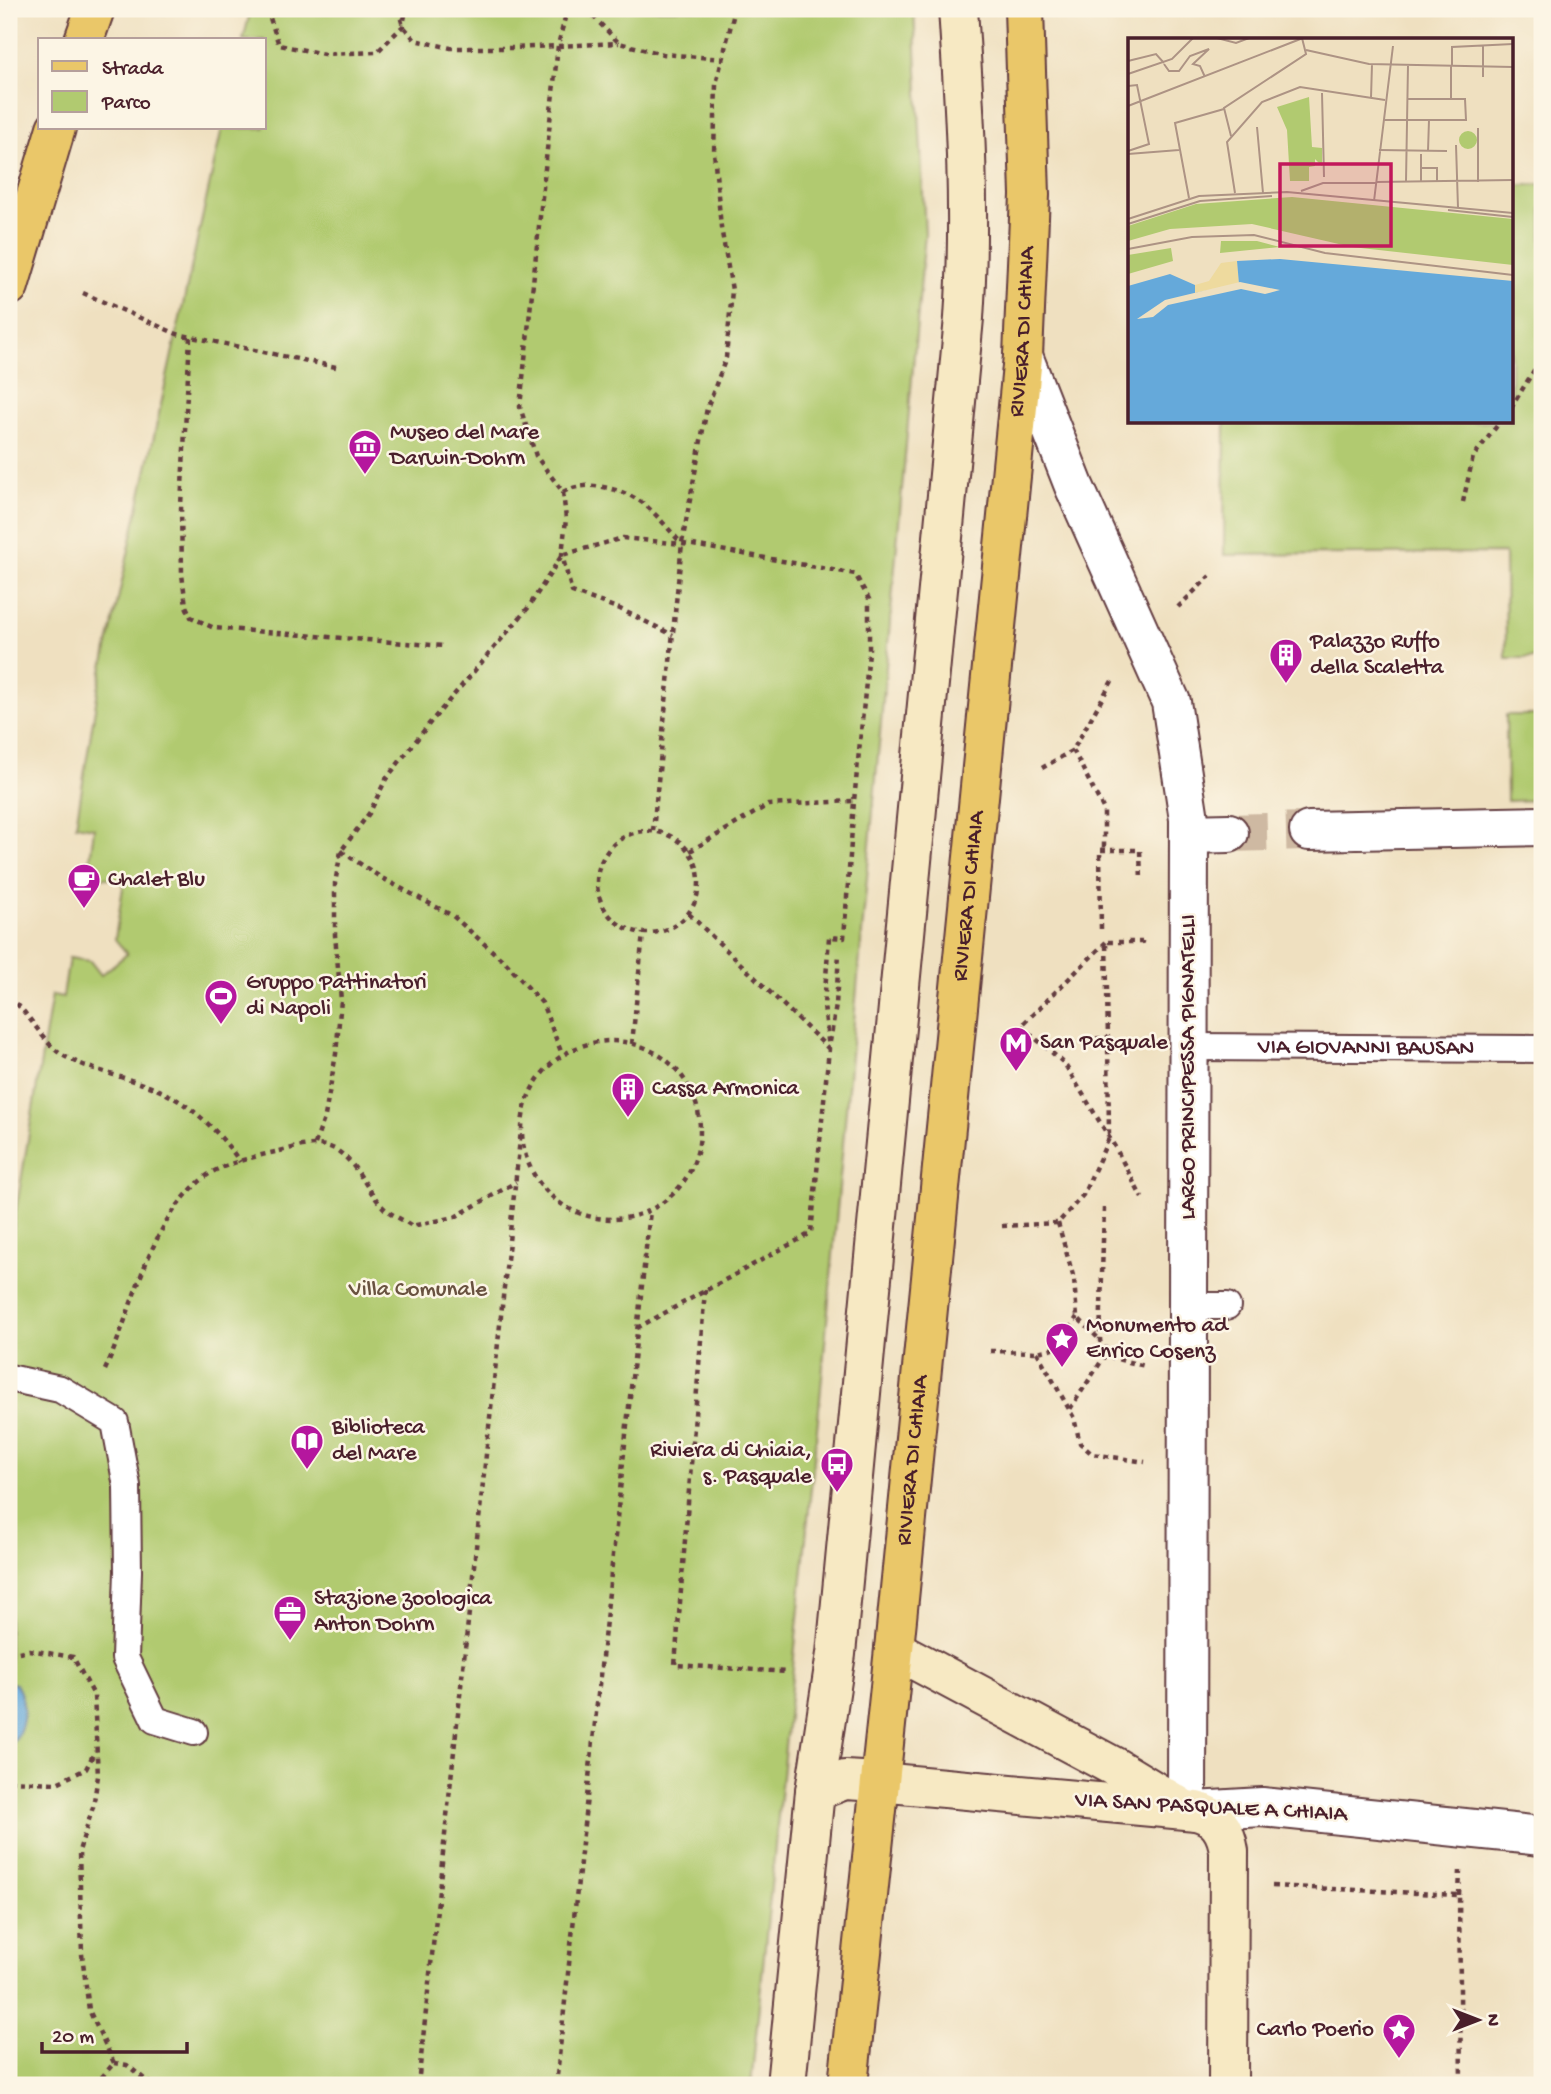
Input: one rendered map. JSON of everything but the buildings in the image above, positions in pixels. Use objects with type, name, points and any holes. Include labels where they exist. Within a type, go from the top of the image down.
[{"type":"main road","points":[[85,38],[95,9]]},
{"type":"main road","name":"RIVIERA DI CHIAIA","points":[[848,2085],[1023,356],[1030,195],[1024,9]]},
{"type":"main road","points":[[9,286],[55,130]]},
{"type":"street","points":[[786,2085],[815,1791],[836,1654],[965,307],[969,233],[968,187],[958,9]]},
{"type":"street","name":"LARGO PRINCIPESSA PIGNATELLI","points":[[1023,356],[1074,486],[1171,702],[1189,819],[1191,1811]]},
{"type":"street","points":[[1308,831],[1542,826]]},
{"type":"street","points":[[1189,834],[1229,833]]},
{"type":"street","points":[[894,1649],[1191,1811],[1209,1816],[1222,1827],[1229,1851],[1228,2085]]},
{"type":"street","points":[[815,1791],[845,1780],[879,1782]]},
{"type":"street","name":"VIA SAN PASQUALE A CHIAIA","points":[[879,1782],[1191,1811],[1262,1807],[1542,1836]]},
{"type":"lane","name":"VIA GIOVANNI BAUSAN","points":[[1189,1047],[1542,1049]]},
{"type":"lane","points":[[1188,1306],[1227,1306]]},
{"type":"lane","points":[[9,1378],[60,1389],[115,1422],[127,1486],[125,1658],[155,1720],[194,1732]]},
{"type":"path","points":[[267,9],[279,44],[324,54],[377,52],[402,26],[406,9]]},
{"type":"path","points":[[398,9],[402,26],[415,40],[451,48],[619,43],[663,54],[723,59]]},
{"type":"path","points":[[561,9],[566,15],[558,44],[520,407],[536,456],[563,492],[566,519],[562,555],[572,592],[620,610],[673,635]]},
{"type":"path","points":[[586,9],[619,43]]},
{"type":"path","points":[[653,831],[682,543],[707,408],[726,358],[732,290],[721,227],[714,152],[716,84],[734,9]]},
{"type":"path","points":[[83,293],[177,334],[336,368]]},
{"type":"path","points":[[190,337],[181,505],[181,574],[186,606],[191,617],[214,628],[444,646]]},
{"type":"path","points":[[1512,406],[1542,357]]},
{"type":"path","points":[[1463,502],[1473,457],[1498,424]]},
{"type":"path","points":[[563,492],[598,485],[638,500],[682,543]]},
{"type":"path","points":[[316,1144],[325,1116],[336,1054],[341,1000],[335,935],[335,883],[341,851],[370,812],[386,779],[528,608],[562,555],[623,538],[745,552],[855,574],[869,599],[869,652],[853,801],[844,938],[828,937],[824,1005],[829,1049]]},
{"type":"path","points":[[1174,611],[1213,573]]},
{"type":"path","points":[[1042,768],[1073,750],[1114,677]]},
{"type":"path","points":[[1073,750],[1104,810],[1104,850]]},
{"type":"path","points":[[690,851],[768,805],[853,801]]},
{"type":"path","points":[[653,831],[678,839],[690,851],[698,866],[700,882],[697,899],[689,914],[676,926],[660,932],[643,933],[626,929],[612,918],[602,904],[597,888],[598,870],[604,855],[615,842],[629,834],[653,831]]},
{"type":"path","points":[[1101,929],[1100,850],[1140,850],[1141,882],[1152,881]]},
{"type":"path","points":[[341,851],[380,877],[453,916],[507,964],[542,1003],[562,1054]]},
{"type":"path","points":[[689,914],[829,1049]]},
{"type":"path","points":[[1141,930],[1142,942],[1106,942],[1021,1026],[1064,1063],[1146,1206]]},
{"type":"path","points":[[632,1044],[643,933]]},
{"type":"path","points":[[1002,1226],[1058,1223],[1083,1195],[1109,1138],[1106,942]]},
{"type":"path","points":[[637,1328],[811,1233],[829,1049],[836,1005],[839,953]]},
{"type":"path","points":[[9,998],[20,1006],[61,1054],[96,1071],[147,1085],[186,1105],[223,1138],[240,1161]]},
{"type":"path","points":[[1086,1039],[1108,1038]]},
{"type":"path","points":[[418,2085],[521,1130],[526,1100],[540,1074],[562,1054],[589,1043],[618,1040],[646,1047],[670,1063],[688,1086],[699,1113],[699,1142],[691,1170],[674,1193],[650,1211],[621,1219],[591,1217],[564,1206],[541,1187],[526,1160],[521,1130]]},
{"type":"path","points":[[89,1406],[117,1345],[144,1269],[171,1213],[206,1176],[255,1156],[316,1144],[336,1150],[361,1174],[384,1208],[412,1226],[455,1217],[516,1182]]},
{"type":"path","points":[[1100,1341],[1104,1208]]},
{"type":"path","points":[[556,2085],[650,1211]]},
{"type":"path","points":[[990,1352],[1037,1352],[1058,1347],[1077,1317],[1074,1279],[1058,1223]]},
{"type":"path","points":[[705,1290],[675,1665],[792,1672]]},
{"type":"path","points":[[1077,1317],[1113,1358],[1153,1367]]},
{"type":"path","points":[[1070,1410],[1108,1351]]},
{"type":"path","points":[[1037,1352],[1070,1410],[1080,1443],[1092,1454],[1151,1463]]},
{"type":"path","points":[[9,1654],[29,1650],[73,1657],[94,1695],[98,1776],[93,1807],[79,1851],[82,1954],[89,2010],[114,2063]]},
{"type":"path","points":[[9,1781],[57,1783],[86,1769],[96,1750]]},
{"type":"path","points":[[1460,1867],[1461,2085]]},
{"type":"path","points":[[1269,1886],[1459,1895]]},
{"type":"path","points":[[94,2085],[114,2063]]},
{"type":"path","points":[[114,2063],[127,2065],[152,2085]]},
{"type":"green space","name":"Villa Comunale","points":[[251,9],[914,9],[925,234],[820,1399],[751,2085],[9,2085],[9,1253],[52,995],[63,997],[69,958],[90,961],[101,975],[127,954],[115,939],[124,881],[88,875],[94,828],[76,825],[98,690],[222,130],[266,130],[266,38],[244,38]]},
{"type":"green space","points":[[1542,184],[1542,658],[1506,658],[1505,553],[1224,555],[1225,424],[1512,424],[1512,186]]},
{"type":"green space","points":[[1506,715],[1542,715],[1542,800],[1507,801]]},
{"type":"water","points":[[9,1683],[16,1684],[24,1708],[19,1733],[9,1747]]},
{"type":"tunnel","points":[[1229,833],[1309,831]]},
{"type":"place","name":"Museo del Mare Darwin-Dohrn","points":[[365,476]]},
{"type":"place","name":"Palazzo Ruffo della Scaletta","points":[[1286,685]]},
{"type":"place","name":"Chalet Blu","points":[[84,910]]},
{"type":"place","name":"Gruppo Pattinatori di Napoli","points":[[221,1026]]},
{"type":"place","name":"San Pasquale","points":[[1016,1073]]},
{"type":"place","name":"Cassa Armonica","points":[[628,1119]]},
{"type":"place","name":"Monumento ad Enrico Cosenz","points":[[1062,1369]]},
{"type":"place","name":"Biblioteca del Mare","points":[[307,1471]]},
{"type":"place","name":"Riviera di Chiaia, s. Pasquale","points":[[837,1494]]},
{"type":"place","name":"Stazione zoologica Anton Dohrn","points":[[290,1642]]},
{"type":"place","name":"Carlo Poerio","points":[[1399,2060]]}]
